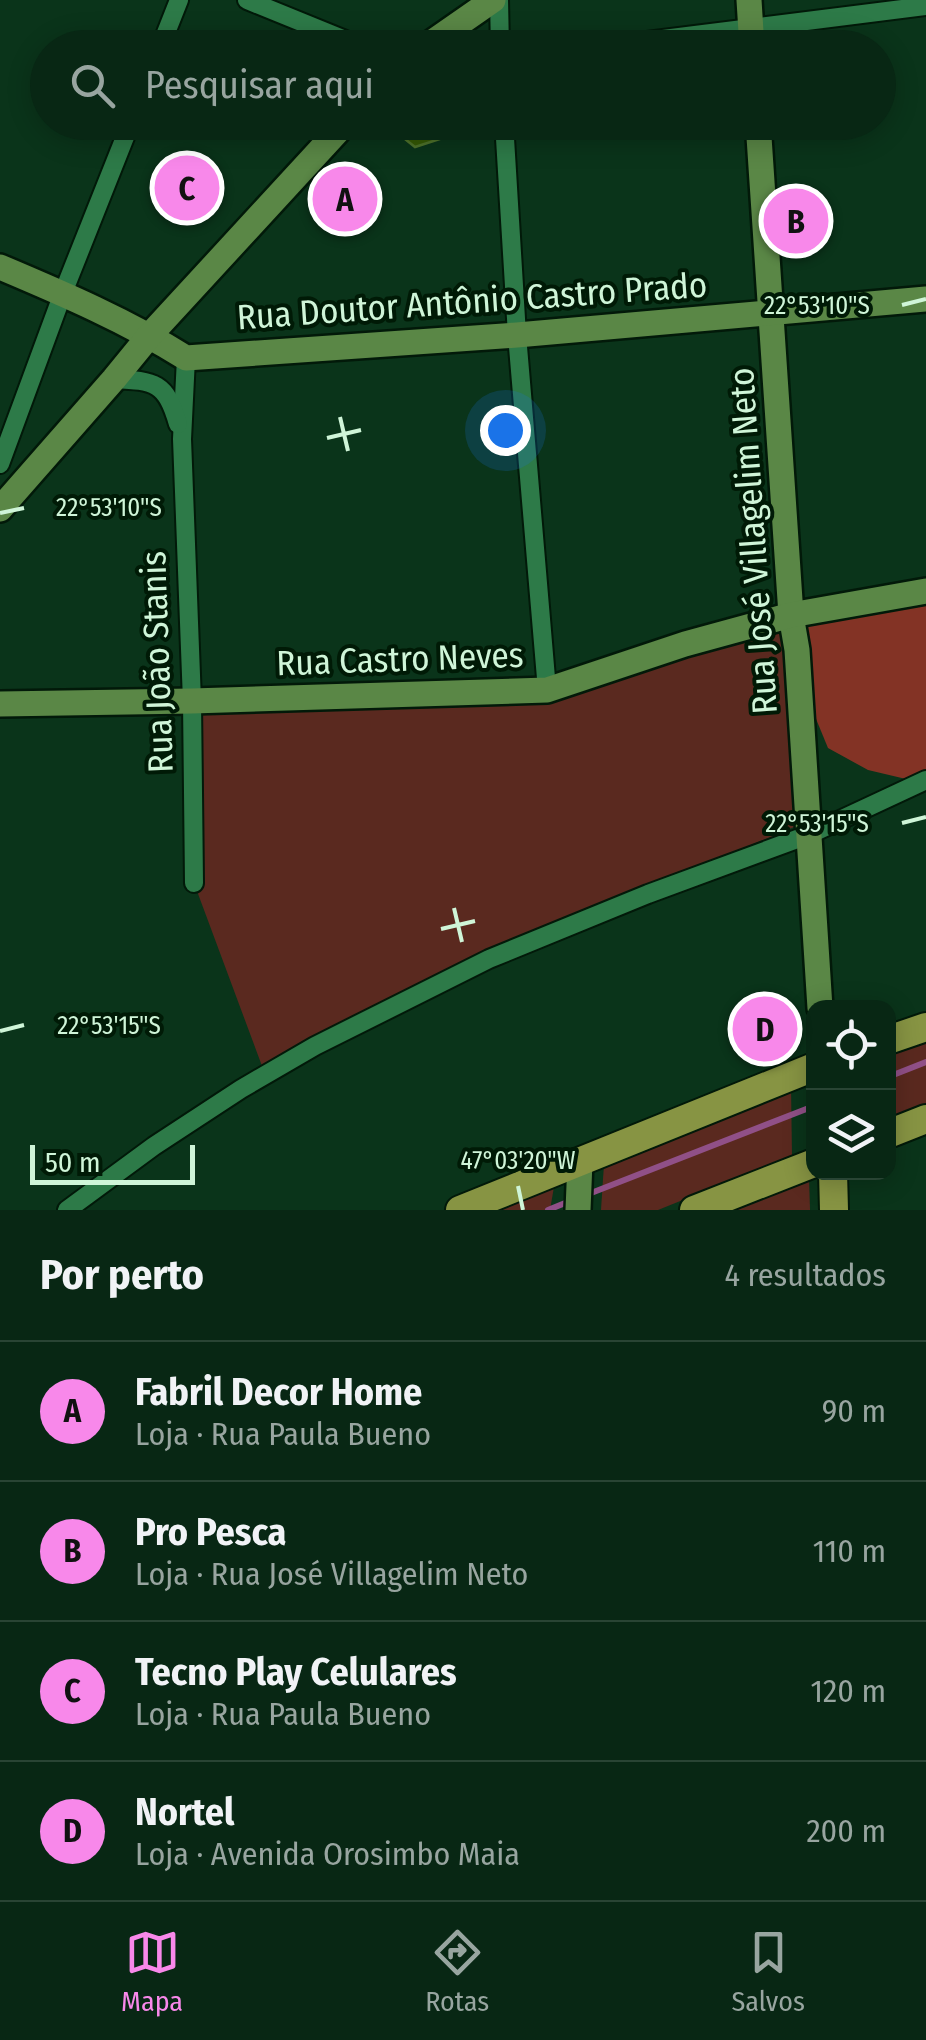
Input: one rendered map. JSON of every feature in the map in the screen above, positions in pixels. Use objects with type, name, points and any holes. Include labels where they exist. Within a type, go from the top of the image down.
[{"type":"main road","points":[[451,30],[496,0]]},
{"type":"main road","points":[[749,0],[751,30]]},
{"type":"main road","points":[[0,509],[150,335],[329,140]]},
{"type":"main road","name":"Rua José Villagelim Neto","points":[[759,140],[819,1000]]},
{"type":"main road","points":[[0,267],[150,335],[186,358]]},
{"type":"main road","name":"Rua Doutor Antônio Castro Prado","points":[[186,358],[516,336],[926,299]]},
{"type":"main road","name":"Rua Castro Neves","points":[[0,704],[546,690],[685,644],[792,615],[926,591]]},
{"type":"main road","points":[[896,1037],[926,1026]]},
{"type":"main road","points":[[460,1210],[580,1169],[806,1070]]},
{"type":"main road","points":[[896,1131],[926,1119]]},
{"type":"main road","points":[[694,1210],[806,1166]]},
{"type":"main road","points":[[578,1210],[580,1169]]},
{"type":"main road","points":[[832,1180],[834,1210]]},
{"type":"street","points":[[168,30],[180,0]]},
{"type":"street","points":[[247,0],[320,30]]},
{"type":"street","points":[[496,0],[498,30]]},
{"type":"street","points":[[791,30],[926,6]]},
{"type":"street","points":[[0,464],[124,140]]},
{"type":"street","points":[[505,140],[516,336],[546,690]]},
{"type":"street","name":"Rua João Stanis","points":[[186,358],[182,439],[194,883]]},
{"type":"street","name":"Rua João Stanis","points":[[114,380],[143,380],[160,388],[171,400],[182,439]]},
{"type":"street","points":[[67,1210],[241,1089],[350,1028],[489,959],[808,835],[926,780]]},
{"type":"shaded area","points":[[926,595],[926,776],[906,779],[868,770],[828,748],[814,714],[804,619]]},
{"type":"shaded area","points":[[786,611],[799,825],[443,973],[262,1066],[194,883],[198,701],[548,699]]},
{"type":"shaded area","points":[[926,1039],[926,1106],[896,1118],[896,1090],[896,1050]]},
{"type":"shaded area","points":[[791,1086],[792,1156],[658,1210],[601,1210],[604,1164]]},
{"type":"shaded area","points":[[806,1179],[809,1180],[810,1210],[727,1210]]},
{"type":"shaded area","points":[[555,1181],[550,1210],[483,1210]]},
{"type":"building","points":[[406,140],[436,140],[415,147]]},
{"type":"waterway","points":[[896,1074],[926,1062]]},
{"type":"waterway","points":[[586,1195],[806,1109]]},
{"type":"waterway","points":[[548,1210],[570,1201]]},
{"type":"place","name":"Tecno Play Celulares","points":[[187,188]]},
{"type":"place","name":"Fabril Decor Home","points":[[345,199]]},
{"type":"place","name":"Pro Pesca","points":[[796,221]]},
{"type":"place","name":"Nortel","points":[[765,1029]]}]
